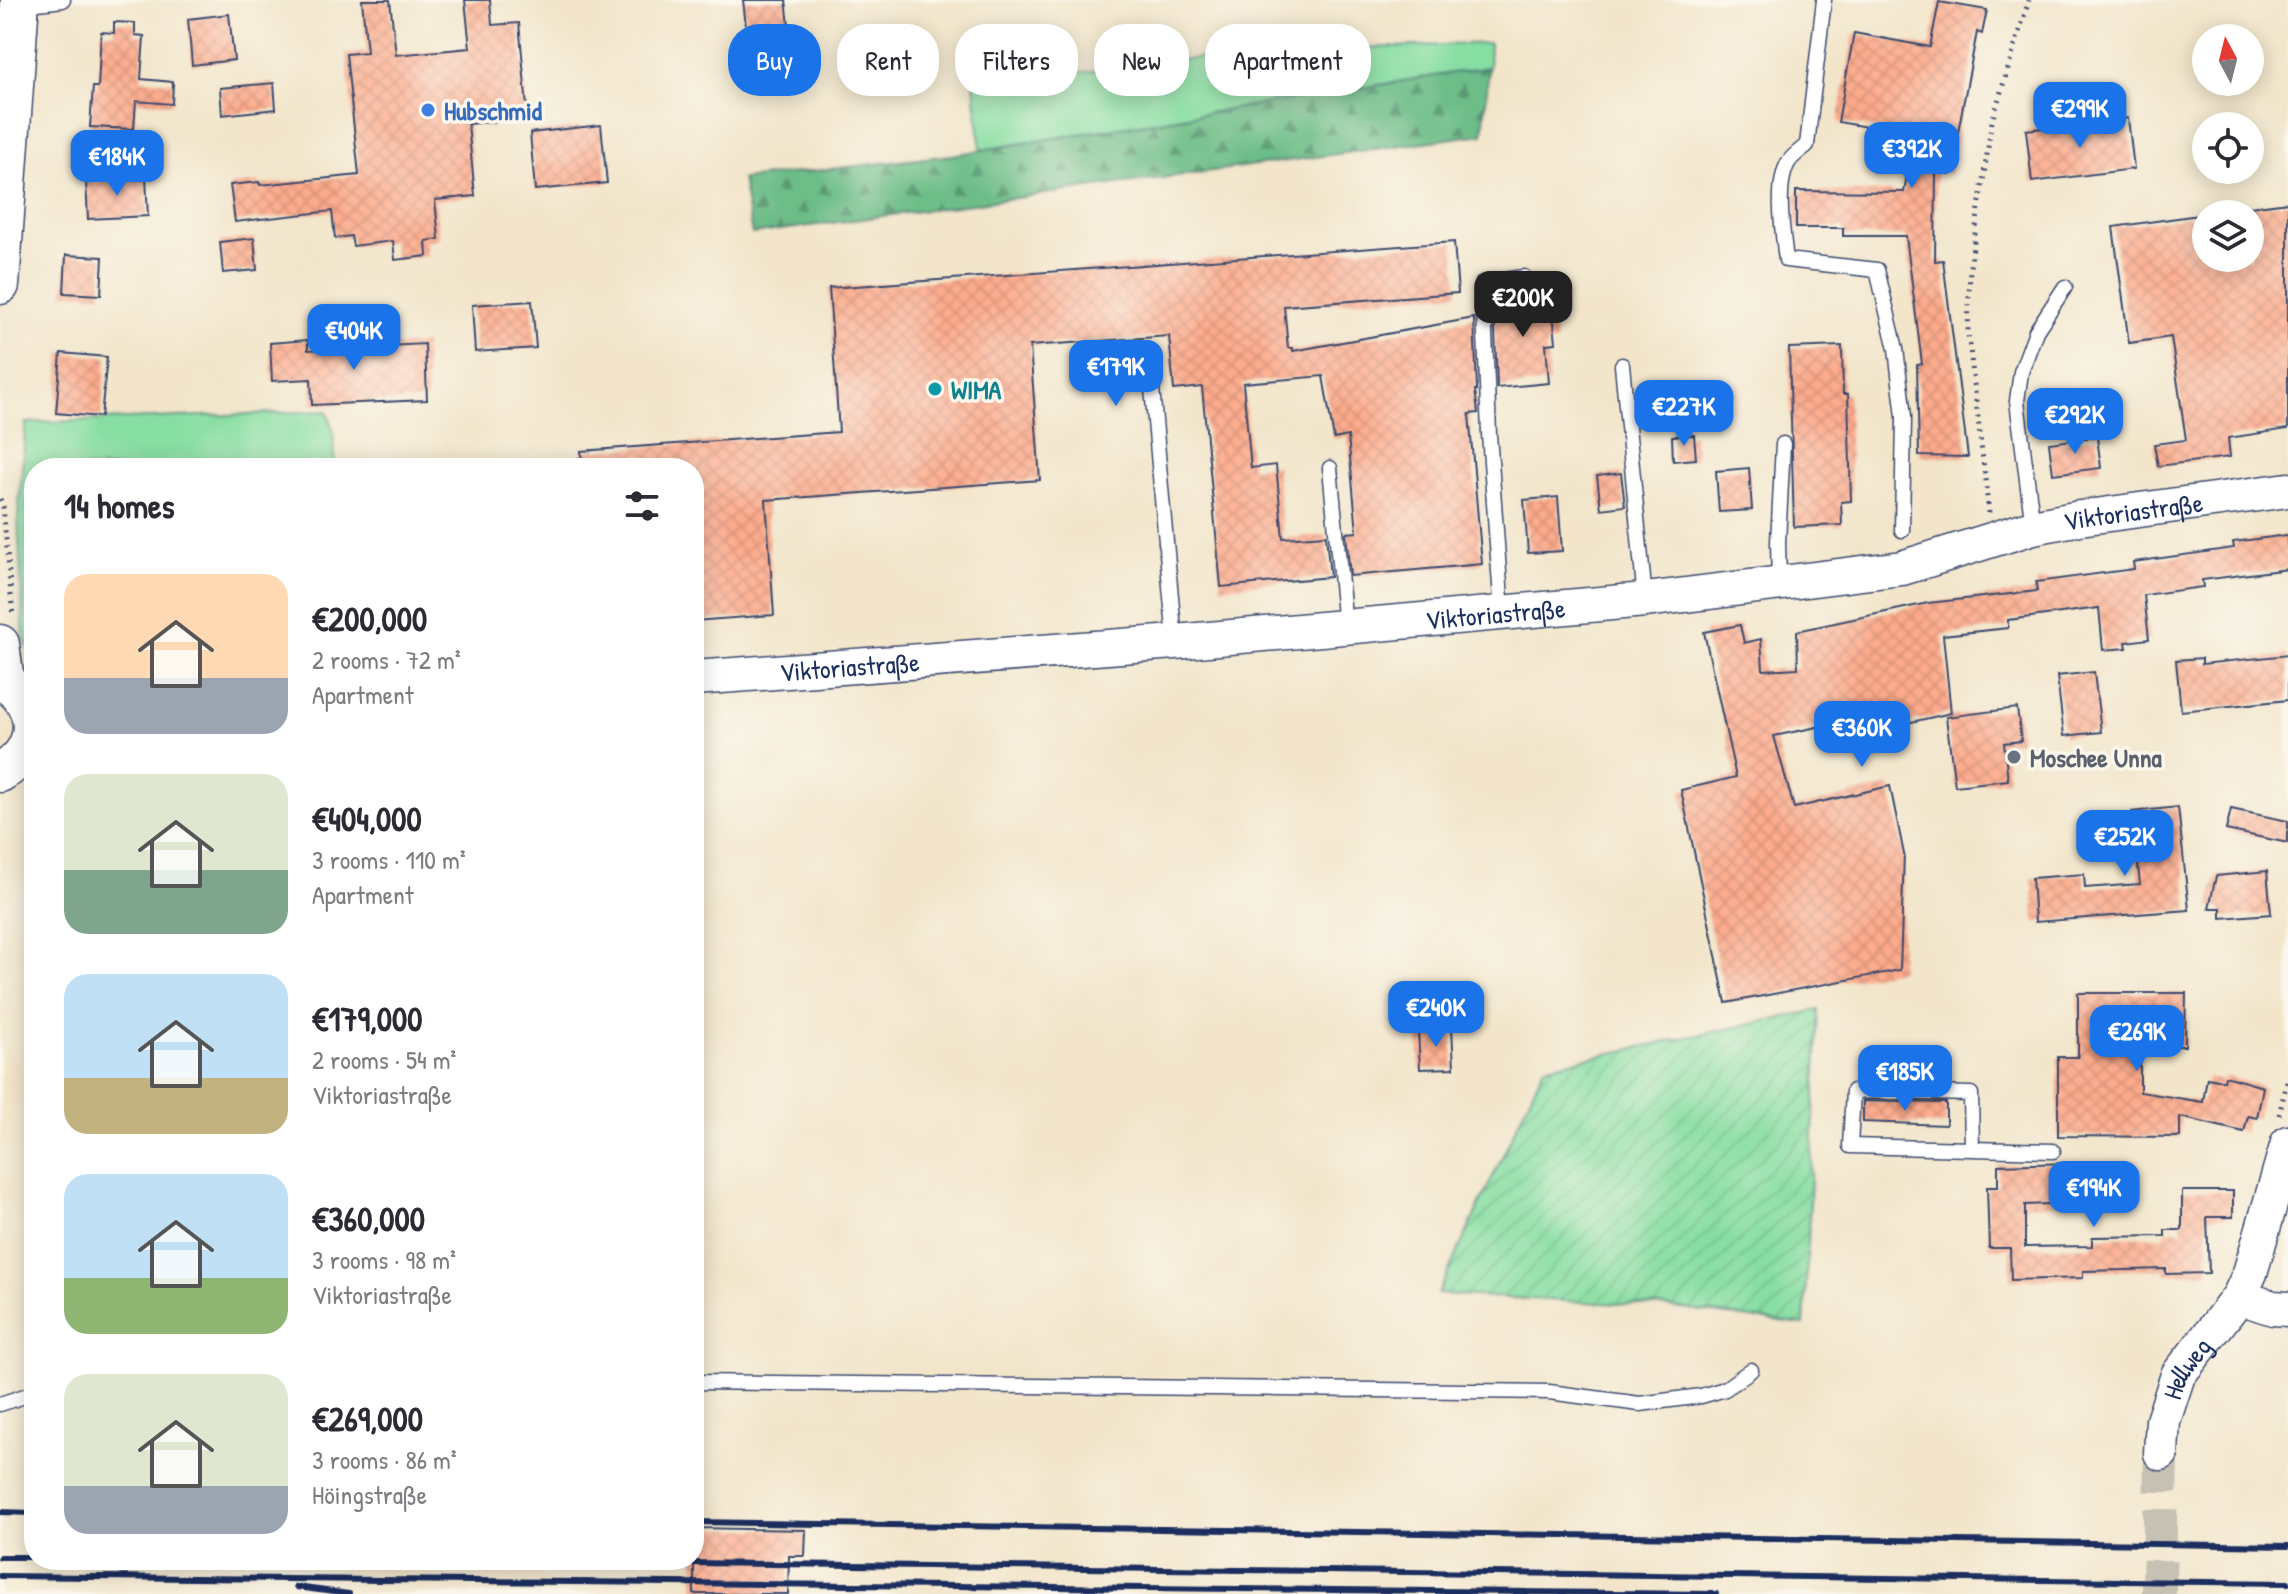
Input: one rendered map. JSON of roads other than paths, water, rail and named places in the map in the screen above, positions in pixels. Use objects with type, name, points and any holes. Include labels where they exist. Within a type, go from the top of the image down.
[{"type":"main road","points":[[0,285],[20,2]]},
{"type":"main road","points":[[6,634],[4,681],[24,699]]},
{"type":"main road","points":[[0,773],[14,765],[24,753]]},
{"type":"street","name":"Viktoriastraße","points":[[704,677],[1175,642],[1645,600],[1902,568],[2033,527],[2288,490]]},
{"type":"street","name":"Hellweg","points":[[2161,1453],[2163,1421],[2178,1375],[2239,1297],[2263,1237],[2288,1143]]},
{"type":"street","points":[[2239,1297],[2273,1308],[2288,1309]]},
{"type":"lane","points":[[20,2],[63,0]]},
{"type":"lane","points":[[1824,0],[1807,145],[1789,163],[1783,178],[1782,219],[1786,260],[1877,270],[1896,349],[1904,417],[1902,530]]},
{"type":"lane","points":[[1503,614],[1489,434],[1483,283],[1524,277]]},
{"type":"lane","points":[[2033,527],[2017,401],[2021,372],[2036,331],[2065,287]]},
{"type":"lane","points":[[1622,365],[1645,600]]},
{"type":"lane","points":[[1150,366],[1175,642]]},
{"type":"lane","points":[[1779,583],[1783,444]]},
{"type":"lane","points":[[1330,468],[1345,626]]},
{"type":"lane","points":[[1972,1149],[1971,1094],[1853,1091],[1850,1146],[2053,1151]]},
{"type":"lane","points":[[704,1382],[1549,1392],[1640,1404],[1701,1396],[1725,1389],[1751,1370]]},
{"type":"lane","points":[[0,1404],[24,1396]]},
{"type":"tunnel","points":[[2159,1594],[2161,1453]]},
{"type":"railway","points":[[0,1512],[24,1513]]},
{"type":"railway","points":[[704,1522],[2288,1546]]},
{"type":"railway","points":[[0,1557],[24,1557]]},
{"type":"railway","points":[[704,1563],[2288,1583]]},
{"type":"railway","points":[[0,1576],[1716,1594]]},
{"type":"railway","points":[[296,1587],[349,1594]]},
{"type":"place","name":"Hubschmid","points":[[428,110]]},
{"type":"place","name":"WIMA","points":[[935,389]]},
{"type":"place","name":"Moschee Unna","points":[[2014,757]]}]
